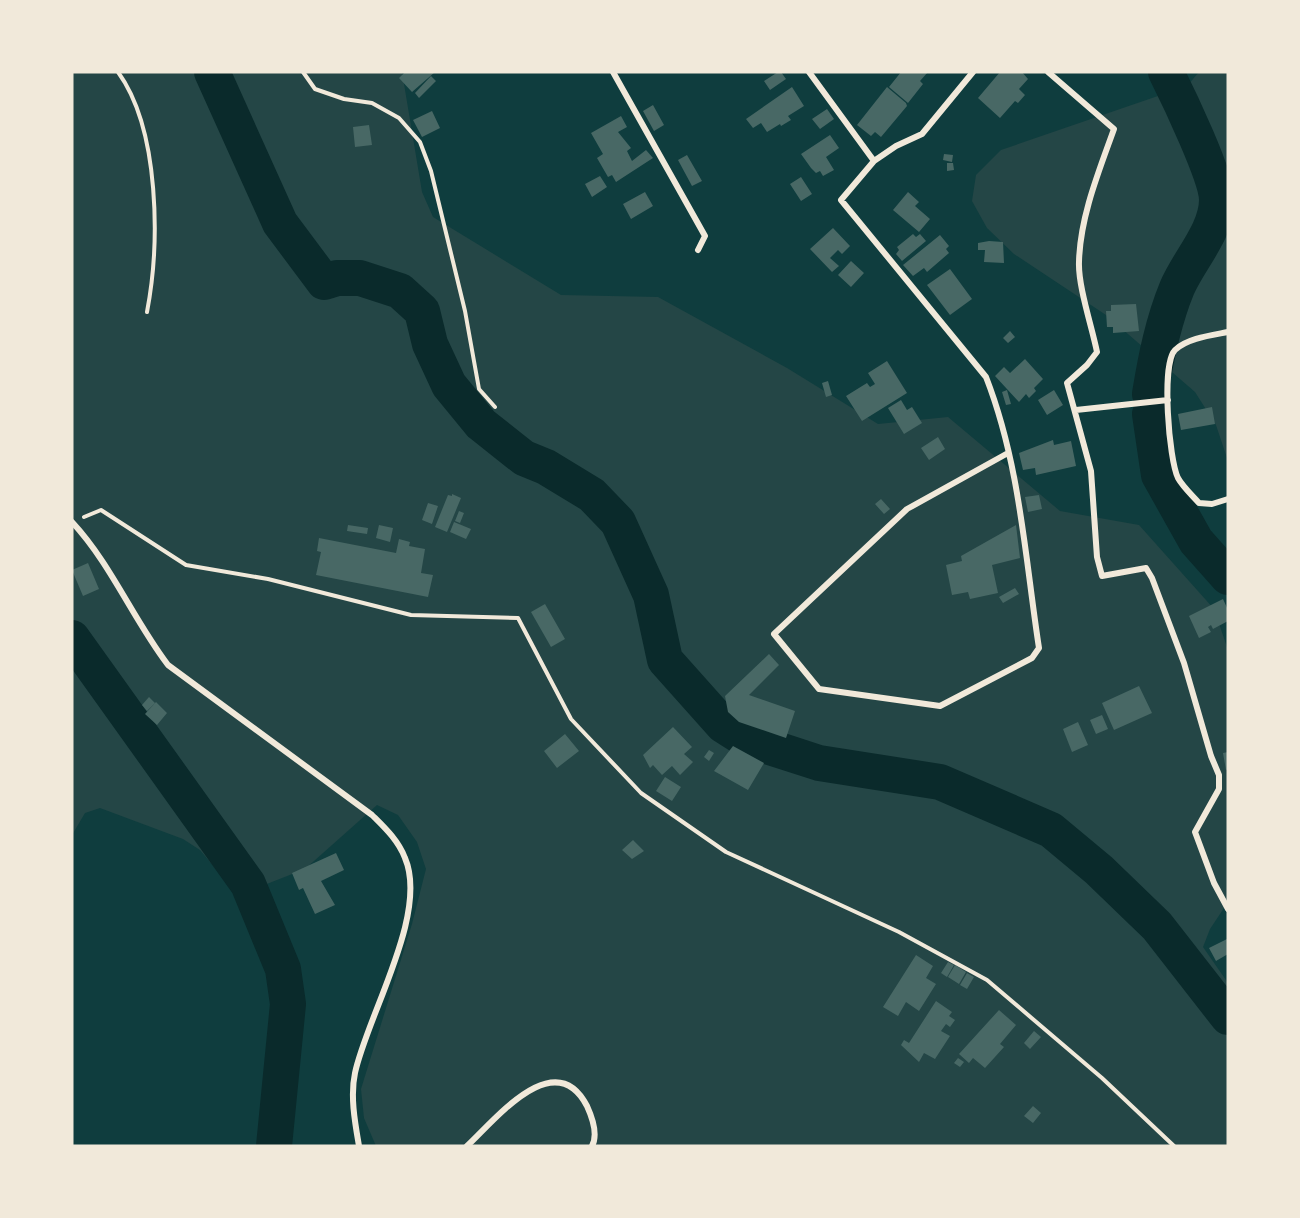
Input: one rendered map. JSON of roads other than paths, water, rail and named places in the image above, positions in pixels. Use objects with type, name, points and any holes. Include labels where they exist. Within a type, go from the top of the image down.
[{"type":"street","points":[[613,72],[705,236],[698,250]]},
{"type":"street","points":[[809,72],[874,161]]},
{"type":"street","points":[[973,72],[922,134],[896,146],[874,161],[841,200],[986,377],[998,407],[1019,493],[1039,648],[1032,658],[940,706],[819,689],[774,634],[907,509],[1008,453]]},
{"type":"street","points":[[1048,72],[1114,129],[1098,173],[1081,237],[1079,264],[1097,352],[1088,365],[1067,383],[1091,471],[1097,557],[1102,576],[1146,568],[1152,578],[1184,663],[1211,756],[1219,775],[1219,789],[1195,832],[1214,883],[1228,909]]},
{"type":"street","points":[[1228,332],[1189,342],[1175,350],[1170,361],[1168,400],[1178,477],[1198,503],[1212,504],[1228,499]]},
{"type":"street","points":[[1076,410],[1168,400]]},
{"type":"street","points":[[72,522],[99,552],[144,633],[168,665],[372,815],[395,838],[406,860],[410,898],[402,937],[355,1074],[354,1116],[359,1146]]},
{"type":"street","points":[[467,1146],[524,1091],[545,1082],[566,1085],[582,1096],[592,1116],[595,1141],[592,1146]]},
{"type":"waterway","points":[[212,72],[280,223],[324,282],[337,278],[360,278],[400,291],[422,311],[430,344],[449,385],[481,424],[524,458],[546,467],[592,495],[618,522],[651,595],[665,660],[723,725],[745,739],[819,763],[940,782],[1051,830],[1099,870],[1157,926],[1228,1017]]},
{"type":"waterway","points":[[1150,394],[1160,340],[1172,301],[1182,277],[1208,234],[1216,212],[1217,200],[1204,156],[1166,72]]},
{"type":"waterway","points":[[1150,414],[1159,475],[1196,541],[1228,577]]},
{"type":"waterway","points":[[72,638],[248,884],[283,969],[288,1004],[274,1146]]}]
